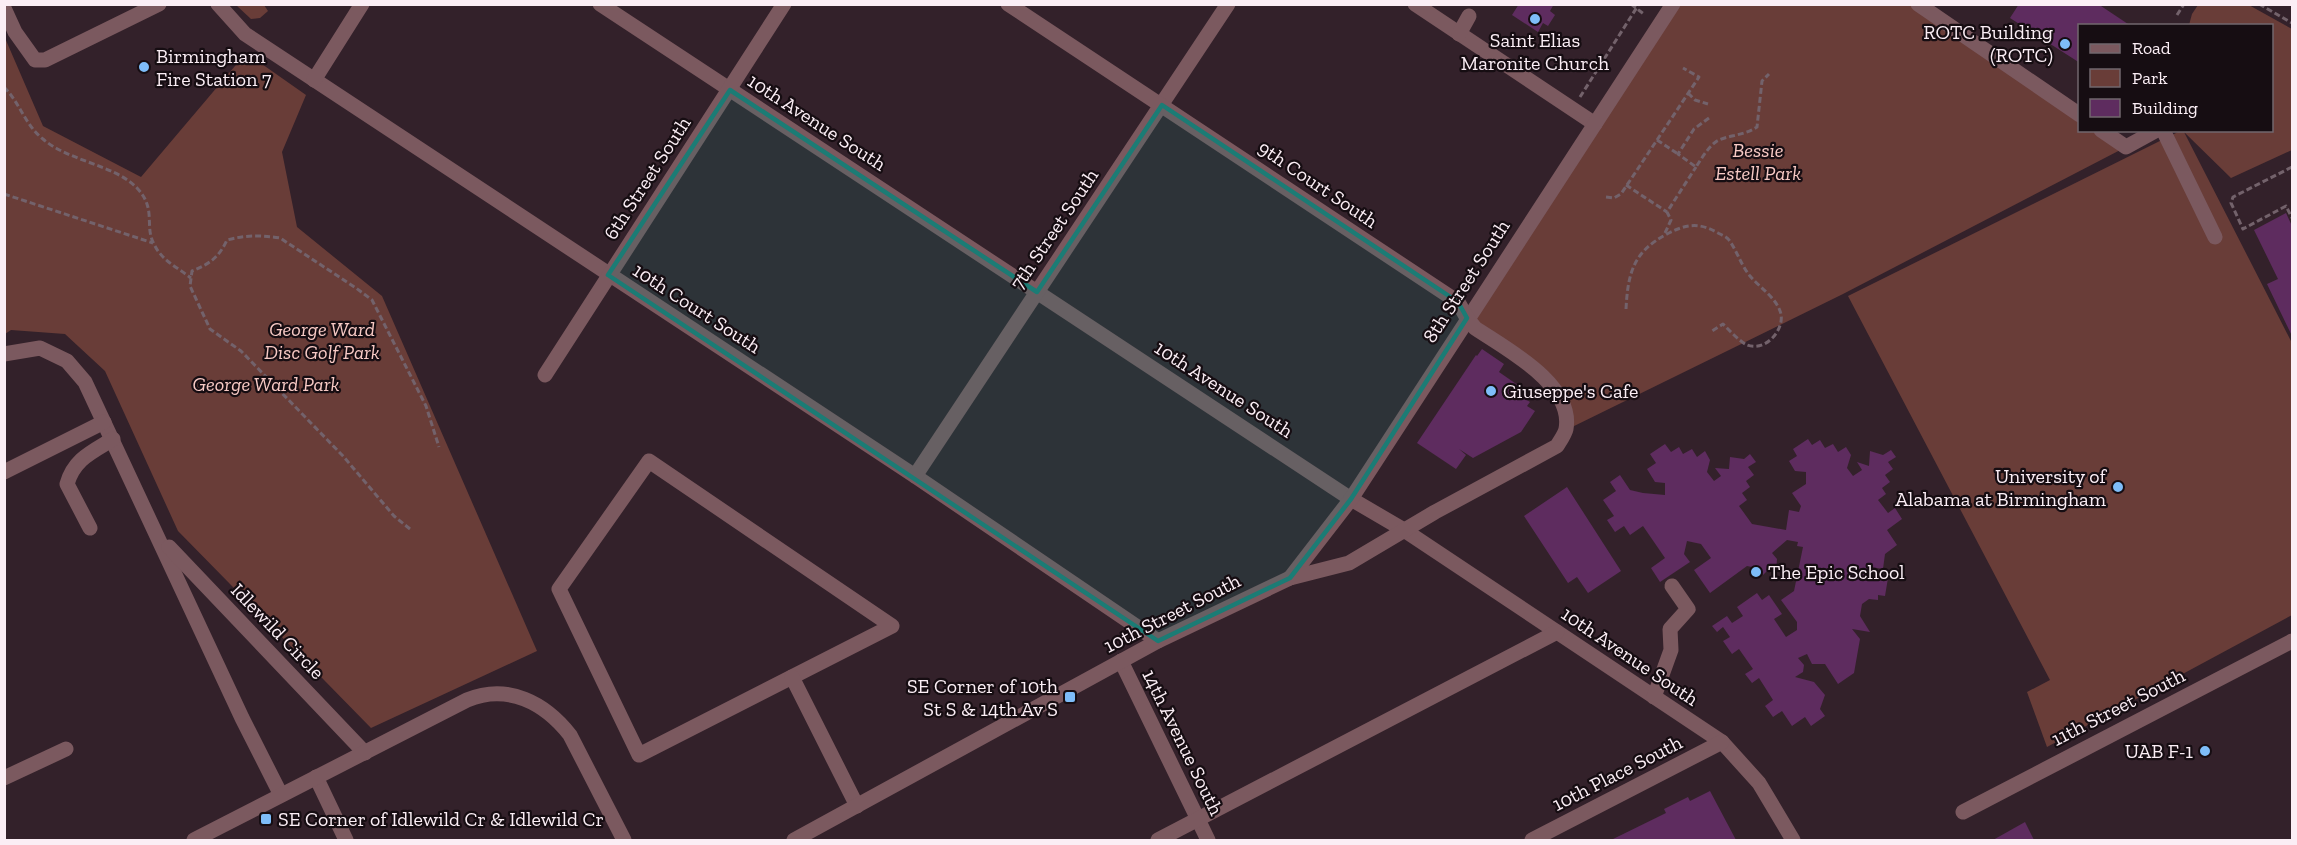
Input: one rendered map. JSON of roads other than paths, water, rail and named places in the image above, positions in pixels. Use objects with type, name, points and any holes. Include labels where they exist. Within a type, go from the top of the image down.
[{"type":"street","points":[[4,8],[15,32],[35,60],[45,60],[159,4]]},
{"type":"street","name":"10th Court South","points":[[218,4],[245,34],[915,476],[1158,640]]},
{"type":"street","points":[[314,80],[362,4]]},
{"type":"street","name":"10th Avenue South","points":[[600,4],[1351,499],[1404,530],[1722,742],[1759,783],[1793,840]]},
{"type":"street","name":"6th Street South","points":[[545,375],[784,4]]},
{"type":"street","name":"9th Court South","points":[[1008,4],[1458,302],[1475,328],[1547,380],[1562,402],[1566,430]]},
{"type":"street","name":"7th Street South","points":[[915,476],[1228,4]]},
{"type":"street","points":[[1415,4],[1595,124]]},
{"type":"street","name":"8th Street South","points":[[1290,578],[1351,499],[1673,4]]},
{"type":"street","points":[[1918,4],[2078,115]]},
{"type":"street","points":[[1459,34],[1470,16]]},
{"type":"street","points":[[2104,132],[2126,147],[2153,132]]},
{"type":"street","points":[[2164,132],[2215,237]]},
{"type":"street","name":"Idlewild Circle","points":[[4,354],[40,348],[67,361],[86,382],[242,718],[281,795]]},
{"type":"street","points":[[4,472],[104,422]]},
{"type":"street","name":"10th Street South","points":[[797,840],[1158,640],[1290,578],[1349,562],[1557,446],[1566,430]]},
{"type":"street","points":[[90,528],[67,484],[71,470],[86,456],[113,439]]},
{"type":"street","points":[[649,461],[892,626],[792,677],[639,756],[559,589],[649,461]]},
{"type":"street","name":"Idlewild Circle","points":[[160,538],[365,753]]},
{"type":"street","points":[[1654,697],[1671,650],[1670,629],[1688,609],[1672,586]]},
{"type":"street","points":[[1158,840],[1557,632]]},
{"type":"street","name":"11th Street South","points":[[1963,812],[2292,641]]},
{"type":"street","name":"14th Avenue South","points":[[1121,661],[1208,840]]},
{"type":"street","points":[[792,677],[856,806]]},
{"type":"street","points":[[194,840],[479,695],[510,696],[532,702],[547,711],[570,735],[624,840]]},
{"type":"street","name":"10th Place South","points":[[1532,840],[1722,742]]},
{"type":"street","points":[[4,778],[66,749]]},
{"type":"street","points":[[316,777],[346,840]]},
{"type":"place","name":"Saint Elias Maronite Church","points":[[1535,19]]},
{"type":"place","name":"ROTC Building (ROTC)","points":[[2065,44]]},
{"type":"place","name":"Birmingham Fire Station 7","points":[[144,67]]},
{"type":"place","name":"Giuseppe's Cafe","points":[[1491,391]]},
{"type":"place","name":"University of Alabama at Birmingham","points":[[2118,487]]},
{"type":"place","name":"The Epic School","points":[[1756,572]]},
{"type":"place","name":"SE Corner of 10th St S & 14th Av S","points":[[1070,697]]},
{"type":"place","name":"UAB F-1","points":[[2205,751]]},
{"type":"place","name":"SE Corner of Idlewild Cr & Idlewild Cr","points":[[266,819]]},
{"type":"park label","name":"Bessie Estell Park","points":[[1758,162]]},
{"type":"park label","name":"George Ward Disc Golf Park","points":[[322,340]]},
{"type":"park label","name":"George Ward Park","points":[[266,384]]}]
